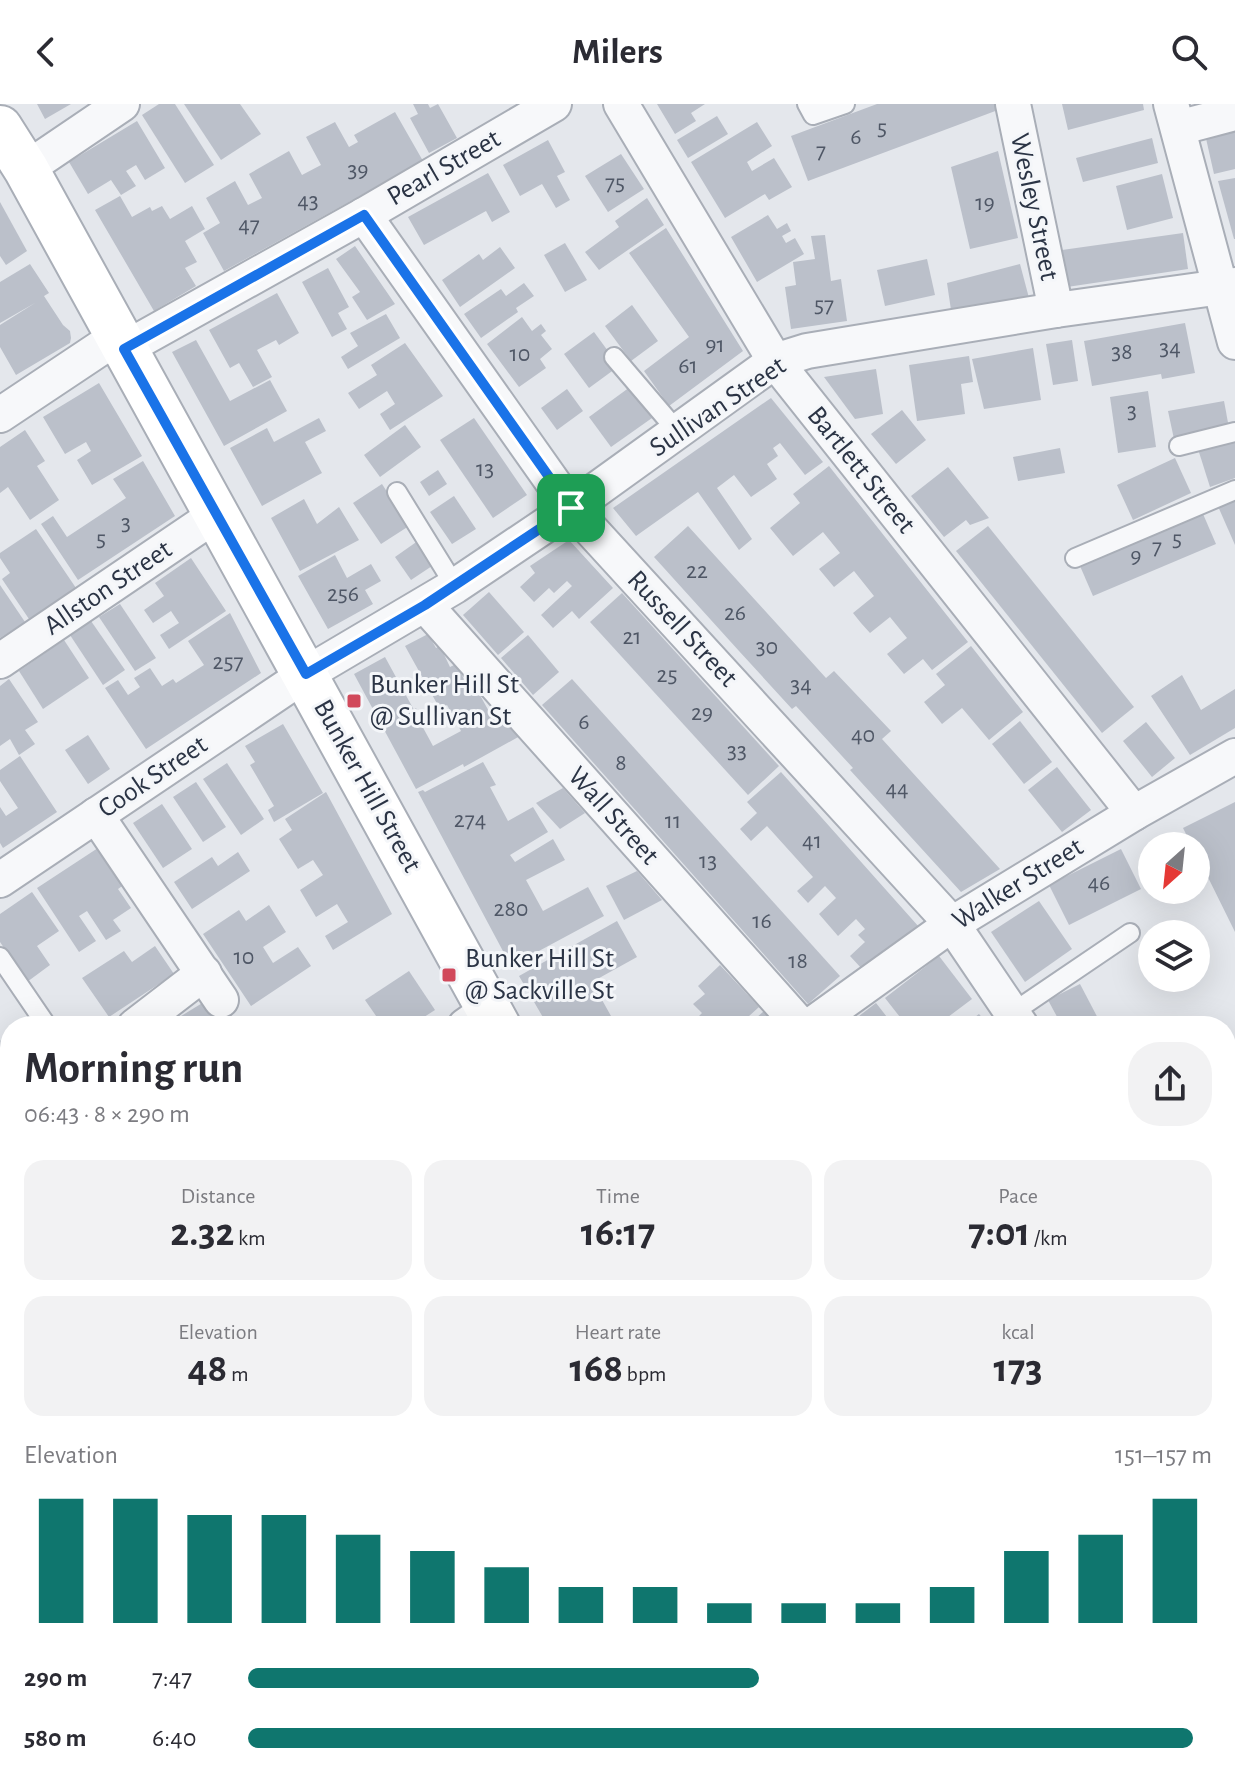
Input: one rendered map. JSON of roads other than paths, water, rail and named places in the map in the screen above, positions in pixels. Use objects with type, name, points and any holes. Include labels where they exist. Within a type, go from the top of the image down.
[{"type":"main road","name":"Bunker Hill Street","points":[[9,147],[306,674],[482,1016]]},
{"type":"street","points":[[9,147],[122,104]]},
{"type":"street","name":"Pearl Street","points":[[0,415],[121,343],[364,215],[554,104]]},
{"type":"street","name":"Bartlett Street","points":[[621,104],[775,361],[1134,813]]},
{"type":"street","name":"Wesley Street","points":[[1013,104],[1056,310]]},
{"type":"street","points":[[1235,113],[1174,116],[1227,286],[1235,342]]},
{"type":"street","name":"Russell Street","points":[[364,215],[571,508],[952,924],[1014,1016]]},
{"type":"street","name":"Sullivan Street","points":[[306,674],[455,586],[571,508],[775,361],[807,351],[1056,310],[1227,286]]},
{"type":"street","name":"Allston Street","points":[[0,661],[217,514]]},
{"type":"street","name":"Wall Street","points":[[425,605],[792,1016]]},
{"type":"street","name":"Cook Street","points":[[0,880],[306,674]]},
{"type":"street","name":"Walker Street","points":[[824,1016],[952,924],[1134,813],[1235,756]]},
{"type":"street","points":[[96,815],[213,986],[154,1016]]},
{"type":"lane","points":[[810,110],[845,104]]},
{"type":"lane","points":[[614,357],[678,432]]},
{"type":"lane","points":[[1179,446],[1235,432]]},
{"type":"lane","points":[[1075,558],[1235,490]]},
{"type":"lane","points":[[397,492],[455,586]]},
{"type":"lane","points":[[1022,1016],[1130,933]]},
{"type":"lane","points":[[0,957],[40,1016]]},
{"type":"place","name":"Bunker Hill St @ Sullivan St","points":[[354,701]]},
{"type":"place","name":"Bunker Hill St @ Sackville St","points":[[449,975]]}]
